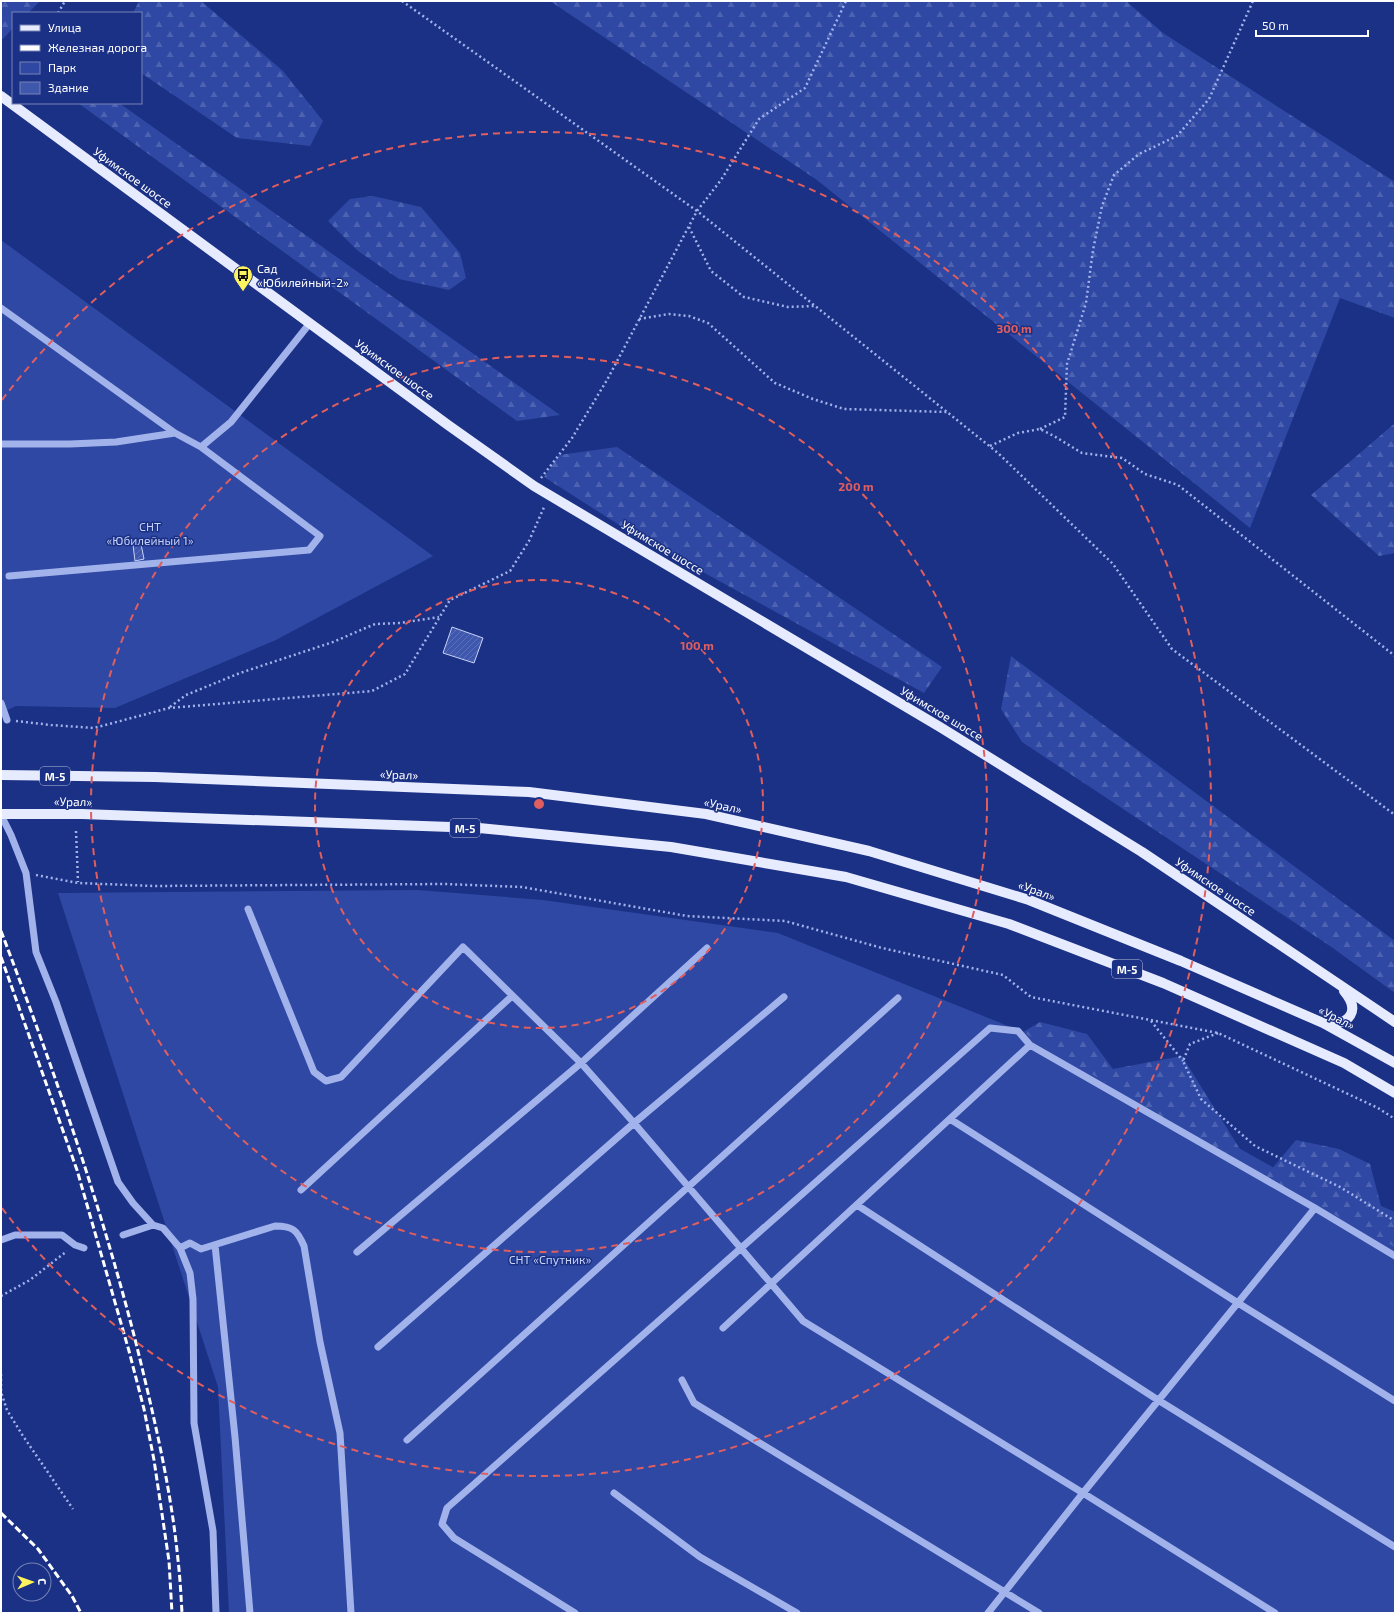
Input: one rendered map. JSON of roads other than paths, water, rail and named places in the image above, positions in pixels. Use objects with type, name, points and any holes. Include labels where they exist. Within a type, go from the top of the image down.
[{"type":"main road","name":"Уфимское шоссе","points":[[1,96],[534,486],[940,727],[1142,852],[1395,1022]]},
{"type":"main road","name":"«Урал»","points":[[1,775],[108,777],[529,792],[706,814],[869,851],[1029,900],[1181,961],[1323,1024],[1395,1064]]},
{"type":"main road","name":"«Урал»","points":[[1,815],[82,814],[478,828],[670,847],[846,877],[1009,924],[1163,983],[1344,1063],[1395,1093]]},
{"type":"main road","points":[[1323,1024],[1336,1024],[1344,1022],[1350,1017],[1353,1009],[1351,1000],[1338,983]]},
{"type":"lane","points":[[1,308],[175,434],[202,447],[320,536],[309,550],[9,576]]},
{"type":"lane","points":[[202,447],[231,422],[310,323]]},
{"type":"lane","points":[[1,444],[116,442],[175,434]]},
{"type":"lane","points":[[1,703],[7,720]]},
{"type":"lane","points":[[1,815],[11,835],[26,873],[36,952],[56,1002],[118,1182],[133,1203],[153,1225],[163,1228],[180,1248],[190,1273],[193,1299],[194,1423],[213,1531],[216,1613]]},
{"type":"lane","points":[[248,909],[314,1072],[326,1082],[341,1077],[463,947],[581,1063],[634,1122],[803,1321],[1275,1613]]},
{"type":"lane","points":[[357,1252],[581,1063],[707,948]]},
{"type":"lane","points":[[301,1190],[512,996]]},
{"type":"lane","points":[[378,1346],[634,1122],[784,997]]},
{"type":"lane","points":[[407,1440],[898,998]]},
{"type":"lane","points":[[575,1613],[454,1538],[442,1524],[447,1508],[740,1247],[990,1028],[1018,1031],[1030,1045],[1315,1208],[1395,1256]]},
{"type":"lane","points":[[723,1328],[1030,1045]]},
{"type":"lane","points":[[950,1118],[1238,1303],[1395,1401]]},
{"type":"lane","points":[[857,1205],[1158,1400],[1395,1547]]},
{"type":"lane","points":[[988,1613],[1158,1400],[1315,1208]]},
{"type":"lane","points":[[124,1235],[153,1225]]},
{"type":"lane","points":[[180,1248],[190,1243],[201,1249],[275,1226],[286,1226],[298,1232],[304,1246],[320,1342],[340,1433],[351,1613]]},
{"type":"lane","points":[[1,1240],[15,1235],[62,1235],[84,1248]]},
{"type":"lane","points":[[215,1245],[235,1437],[250,1613]]},
{"type":"lane","points":[[682,1380],[694,1403],[1039,1613]]},
{"type":"lane","points":[[614,1493],[700,1557],[797,1613]]},
{"type":"railway","points":[[1,931],[39,1033],[75,1137],[123,1294],[150,1400],[171,1506],[175,1533],[182,1613]]},
{"type":"railway","points":[[1,957],[77,1170],[129,1351],[144,1409],[154,1460],[169,1561],[172,1613]]},
{"type":"railway","points":[[1,1513],[38,1549],[72,1596],[81,1613]]},
{"type":"place","name":"Сад «Юбилейный-2»","points":[[243,292]]},
{"type":"park label","name":"СНТ «Юбилейный 1»","points":[[150,533]]},
{"type":"park label","name":"СНТ «Спутник»","points":[[550,1259]]}]
